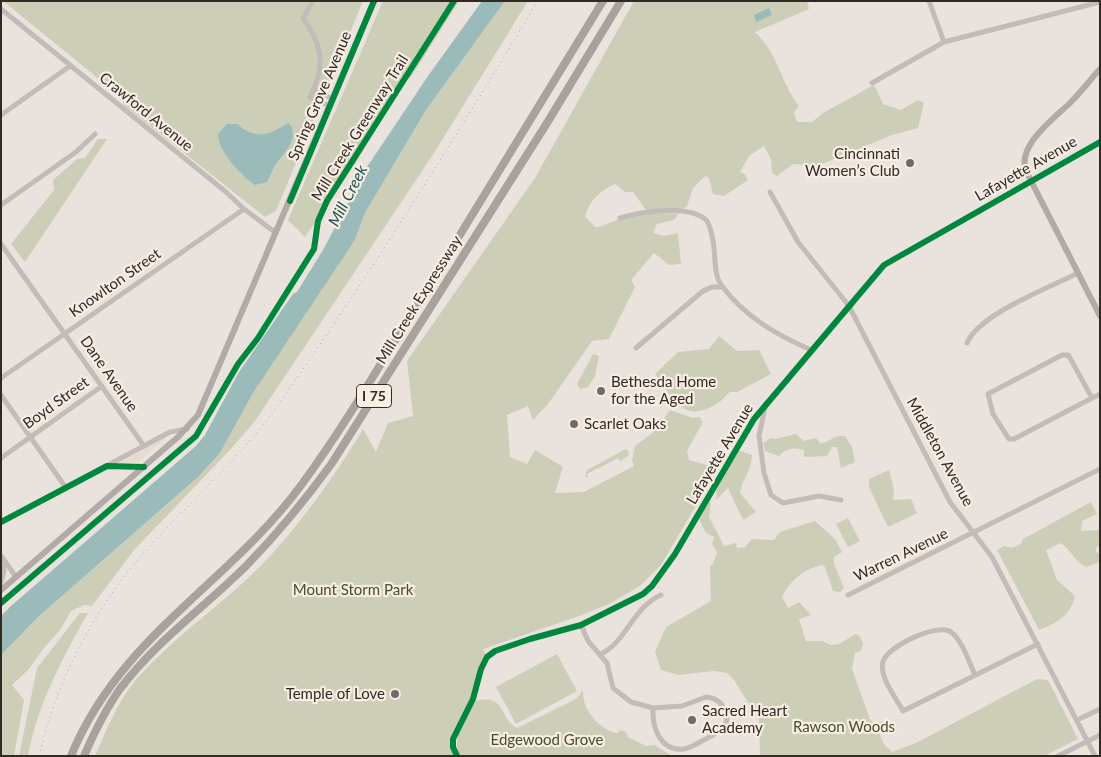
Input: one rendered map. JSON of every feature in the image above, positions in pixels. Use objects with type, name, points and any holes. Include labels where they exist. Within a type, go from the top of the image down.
[{"type":"highway","name":"Mill Creek Expressway","points":[[71,756],[90,715],[124,665],[159,629],[269,525],[301,485],[392,344],[602,1]]},
{"type":"highway","name":"Mill Creek Expressway","points":[[84,756],[108,708],[133,673],[171,634],[252,560],[303,503],[332,463],[547,123],[621,1]]},
{"type":"main road","name":"Spring Grove Avenue","points":[[1,590],[187,429],[204,404],[374,1]]},
{"type":"main road","points":[[1100,70],[1073,100],[1040,131],[1023,160],[1030,180],[1100,316]]},
{"type":"street","points":[[313,1],[303,18],[314,34],[320,53],[320,72],[310,97],[331,103]]},
{"type":"street","points":[[929,1],[944,42]]},
{"type":"street","points":[[872,83],[944,42],[1100,2]]},
{"type":"street","name":"Crawford Avenue","points":[[1,9],[226,192],[244,209],[276,233]]},
{"type":"street","points":[[1,115],[70,66]]},
{"type":"street","points":[[313,90],[331,103]]},
{"type":"street","points":[[1,204],[76,152],[95,134]]},
{"type":"street","name":"Lafayette Avenue","points":[[457,756],[453,747],[453,739],[473,699],[481,669],[487,657],[495,651],[530,638],[581,625],[643,594],[662,574],[754,419],[889,261],[1100,142]]},
{"type":"street","name":"Middleton Avenue","points":[[770,192],[798,242],[849,306],[950,502],[992,557],[1095,756]]},
{"type":"street","name":"Knowlton Street","points":[[1,378],[244,209]]},
{"type":"street","points":[[620,218],[646,211],[688,212],[706,220],[713,241],[718,276],[722,287],[764,327],[811,350]]},
{"type":"street","name":"Dane Avenue","points":[[1,244],[144,446]]},
{"type":"street","points":[[967,343],[973,331],[988,318],[1078,273]]},
{"type":"street","points":[[636,348],[703,291],[712,287],[722,287]]},
{"type":"street","points":[[1092,398],[1070,358],[1065,354],[987,396],[993,414],[1011,440],[1100,394]]},
{"type":"street","name":"Boyd Street","points":[[1,458],[102,386]]},
{"type":"street","points":[[1,395],[66,488]]},
{"type":"street","points":[[766,403],[759,436],[764,473],[768,480],[771,495],[782,503],[819,496],[841,500]]},
{"type":"street","points":[[1,522],[176,429],[187,429]]},
{"type":"street","points":[[106,466],[144,467]]},
{"type":"street","name":"Warren Avenue","points":[[848,595],[1100,469]]},
{"type":"street","points":[[1,582],[4,571],[1,556],[16,577]]},
{"type":"street","points":[[601,654],[618,641],[645,605],[661,595]]},
{"type":"street","points":[[581,625],[588,641],[601,654],[606,663],[611,682],[617,692],[637,705],[653,708],[674,708],[710,697],[718,700],[723,706],[726,723],[720,731],[688,748],[676,749],[666,744],[658,736],[653,725],[653,708]]},
{"type":"street","points":[[975,675],[954,635],[947,629],[934,629],[892,649],[883,660],[882,670],[903,711],[1038,644]]},
{"type":"street","points":[[1077,720],[1100,709]]},
{"type":"street","points":[[1058,756],[1100,735]]},
{"type":"green space","points":[[3,1],[363,1],[276,211],[265,217],[125,106],[116,93]]},
{"type":"green space","points":[[383,1],[459,1],[411,77],[403,84],[355,164],[305,237],[288,220]]},
{"type":"green space","points":[[505,1],[528,1],[434,153],[255,421],[229,451],[134,550],[92,606],[84,605],[71,611],[60,630],[29,669],[12,685],[24,700],[14,756],[1,756],[1,655],[38,617],[198,477],[220,453],[253,393],[355,240],[365,213],[426,110]]},
{"type":"green space","name":"Mount Storm Park","points":[[634,1],[807,1],[809,9],[755,32],[770,50],[787,87],[799,106],[794,113],[797,122],[812,122],[823,113],[874,85],[883,104],[901,110],[918,100],[924,103],[918,128],[892,135],[817,166],[793,164],[777,176],[772,173],[771,159],[764,146],[749,156],[740,172],[745,174],[748,180],[724,196],[713,194],[709,178],[705,176],[693,188],[687,206],[682,209],[646,210],[633,192],[625,192],[615,184],[600,193],[589,206],[585,216],[595,227],[640,215],[678,214],[674,220],[657,224],[653,233],[664,236],[678,233],[681,264],[669,265],[654,253],[631,280],[635,287],[609,339],[592,341],[548,404],[533,420],[528,406],[507,415],[510,457],[527,464],[535,450],[563,467],[555,493],[584,492],[634,466],[632,460],[635,446],[655,431],[670,410],[693,418],[699,417],[703,422],[687,451],[689,460],[718,468],[661,565],[640,586],[611,603],[483,649],[487,657],[473,699],[453,739],[457,756],[95,756],[117,708],[134,682],[167,649],[238,587],[271,555],[320,494],[363,429],[376,452],[388,423],[413,416],[407,361],[535,178]]},
{"type":"green space","points":[[98,139],[107,139],[25,262],[11,244],[54,190],[53,180],[77,159],[85,158]]},
{"type":"green space","points":[[719,336],[737,351],[759,350],[771,374],[737,392],[730,392],[721,401],[708,408],[698,411],[681,407],[655,374],[678,352],[709,349]]},
{"type":"green space","points":[[593,354],[599,356],[595,376],[588,387],[580,389],[577,384]]},
{"type":"green space","points":[[796,434],[804,441],[816,438],[821,444],[838,436],[845,436],[852,447],[855,462],[841,468],[837,447],[832,447],[827,456],[804,457],[804,450],[797,449],[787,450],[779,456],[765,451],[763,443],[771,438]]},
{"type":"green space","points":[[626,449],[629,452],[628,456],[620,461],[618,458],[587,474],[588,478],[585,476],[587,470]]},
{"type":"green space","points":[[738,450],[752,455],[752,460],[740,493],[756,512],[743,520],[728,488],[716,500],[717,489]]},
{"type":"green space","points":[[889,470],[894,490],[893,500],[911,499],[917,513],[888,527],[869,487],[869,479]]},
{"type":"green space","name":"Rawson Woods","points":[[711,502],[709,517],[724,546],[736,543],[737,548],[745,547],[752,539],[774,540],[780,532],[815,521],[835,539],[842,552],[834,557],[834,564],[844,588],[840,592],[833,591],[825,567],[822,565],[798,576],[789,585],[782,597],[788,608],[799,602],[811,615],[799,619],[806,641],[822,641],[831,645],[839,644],[856,634],[860,636],[863,644],[861,651],[855,653],[852,669],[870,719],[874,723],[889,721],[889,730],[879,733],[884,744],[892,752],[916,743],[1037,679],[1048,680],[1078,739],[1044,756],[760,756],[759,720],[734,680],[727,673],[714,671],[678,675],[661,670],[655,652],[666,627],[711,601],[710,566],[713,564],[717,552],[712,544],[714,537],[706,533],[699,519],[707,503]]},
{"type":"green space","points":[[1091,502],[1097,514],[1082,521],[1081,531],[1100,530],[1100,546],[1096,548],[1096,552],[1100,554],[1100,562],[1086,567],[1061,543],[1046,550],[1057,580],[1075,596],[1073,603],[1062,618],[1039,630],[997,550],[1004,546],[1012,548],[1021,544],[1023,539]]},
{"type":"green space","points":[[848,518],[860,541],[848,547],[836,524]]},
{"type":"green space","points":[[80,613],[88,613],[60,664],[44,700],[28,756],[19,756],[37,668]]},
{"type":"green space","points":[[557,654],[577,691],[516,724],[496,687]]},
{"type":"green space","name":"Edgewood Grove","points":[[581,691],[583,691],[583,698],[589,712],[604,728],[617,733],[620,730],[626,732],[628,737],[646,746],[655,745],[670,755],[676,756],[460,756],[457,743],[458,735],[464,719],[476,701],[486,699],[493,701],[501,708],[511,724],[517,728],[576,699]]},
{"type":"shaded area","points":[[169,435],[138,462],[119,463],[142,451],[146,446]]},
{"type":"water","points":[[482,1],[505,1],[426,110],[365,213],[355,240],[253,393],[220,453],[198,477],[38,617],[1,655],[1,616],[196,446],[205,435],[239,372],[293,294],[297,292],[323,250],[367,167],[428,76]]},
{"type":"water","points":[[769,8],[772,15],[756,22],[754,15]]},
{"type":"water","points":[[288,123],[292,127],[293,137],[289,147],[275,165],[267,182],[255,185],[249,180],[226,156],[219,141],[218,134],[227,124],[237,124],[250,132],[262,134],[274,131]]},
{"type":"railway","points":[[39,756],[54,704],[65,678],[76,653],[104,605],[120,582],[154,541],[227,466],[278,405],[346,306],[411,206],[538,1]]},
{"type":"cycle path","points":[[290,201],[374,1]]},
{"type":"cycle path","name":"Mill Creek Greenway Trail","points":[[1,603],[196,436],[238,364],[258,338],[314,249],[318,221],[327,201],[454,1]]},
{"type":"cycle path","points":[[457,756],[453,747],[453,739],[473,699],[481,669],[487,657],[495,651],[530,639],[581,625],[643,594],[652,586],[675,554],[754,419],[884,265],[1100,142]]},
{"type":"cycle path","points":[[1,522],[107,466],[144,467]]},
{"type":"place","name":"Cincinnati Women’s Club","points":[[910,163]]},
{"type":"place","name":"Bethesda Home for the Aged","points":[[601,391]]},
{"type":"place","name":"Scarlet Oaks","points":[[574,424]]},
{"type":"place","name":"Temple of Love","points":[[395,694]]},
{"type":"place","name":"Sacred Heart Academy","points":[[692,720]]},
{"type":"water label","name":"Mill Creek","points":[[348,196]]}]
